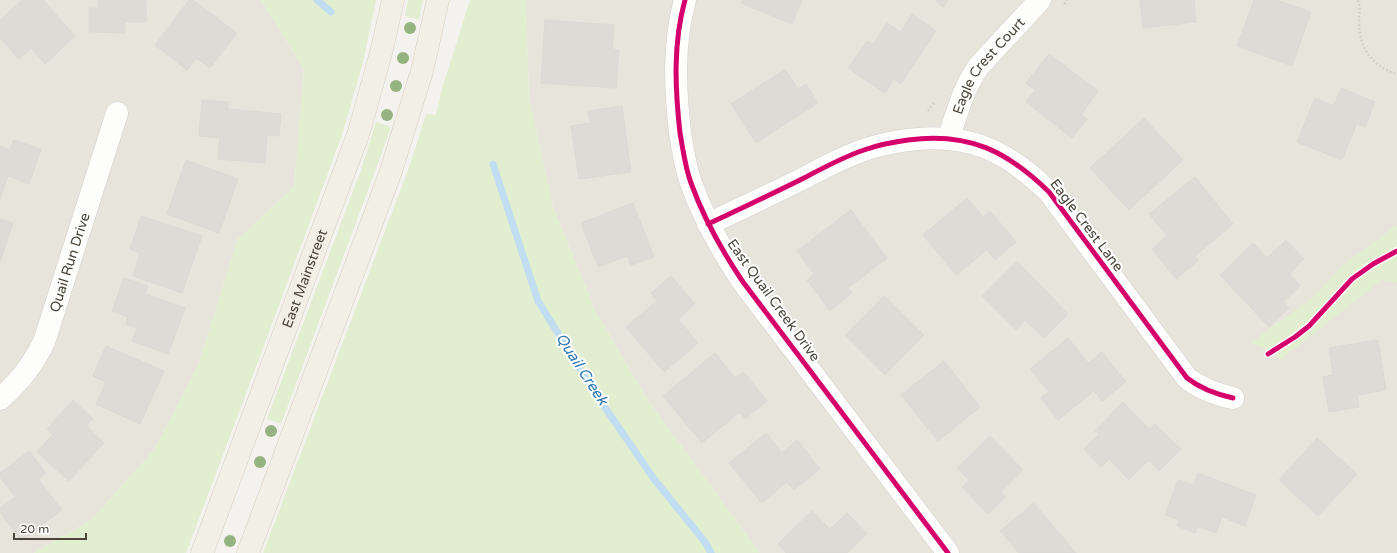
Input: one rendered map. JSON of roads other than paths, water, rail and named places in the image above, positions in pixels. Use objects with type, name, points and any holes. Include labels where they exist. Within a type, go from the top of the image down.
[{"type":"main road","name":"East Mainstreet","points":[[202,553],[356,139],[374,82],[393,0]]},
{"type":"main road","points":[[248,553],[390,174],[422,71],[438,0]]},
{"type":"street","name":"East Quail Creek Drive","points":[[685,0],[679,27],[677,46],[677,99],[679,121],[685,162],[690,182],[708,224],[727,258],[743,282],[948,553]]},
{"type":"street","name":"Eagle Crest Court","points":[[948,139],[962,98],[978,67],[1040,0]]},
{"type":"street","name":"Quail Run Drive","points":[[0,399],[24,376],[44,342],[117,113]]},
{"type":"street","name":"Eagle Crest Lane","points":[[708,224],[864,150],[882,144],[920,138],[948,139],[975,144],[996,152],[1023,168],[1038,181],[1059,204],[1187,378],[1204,390],[1217,395],[1233,398]]},
{"type":"waterway","name":"Quail Creek","points":[[317,0],[331,12]]},
{"type":"waterway","name":"Quail Creek","points":[[493,164],[538,301],[595,393],[654,479],[705,542],[711,553]]}]
